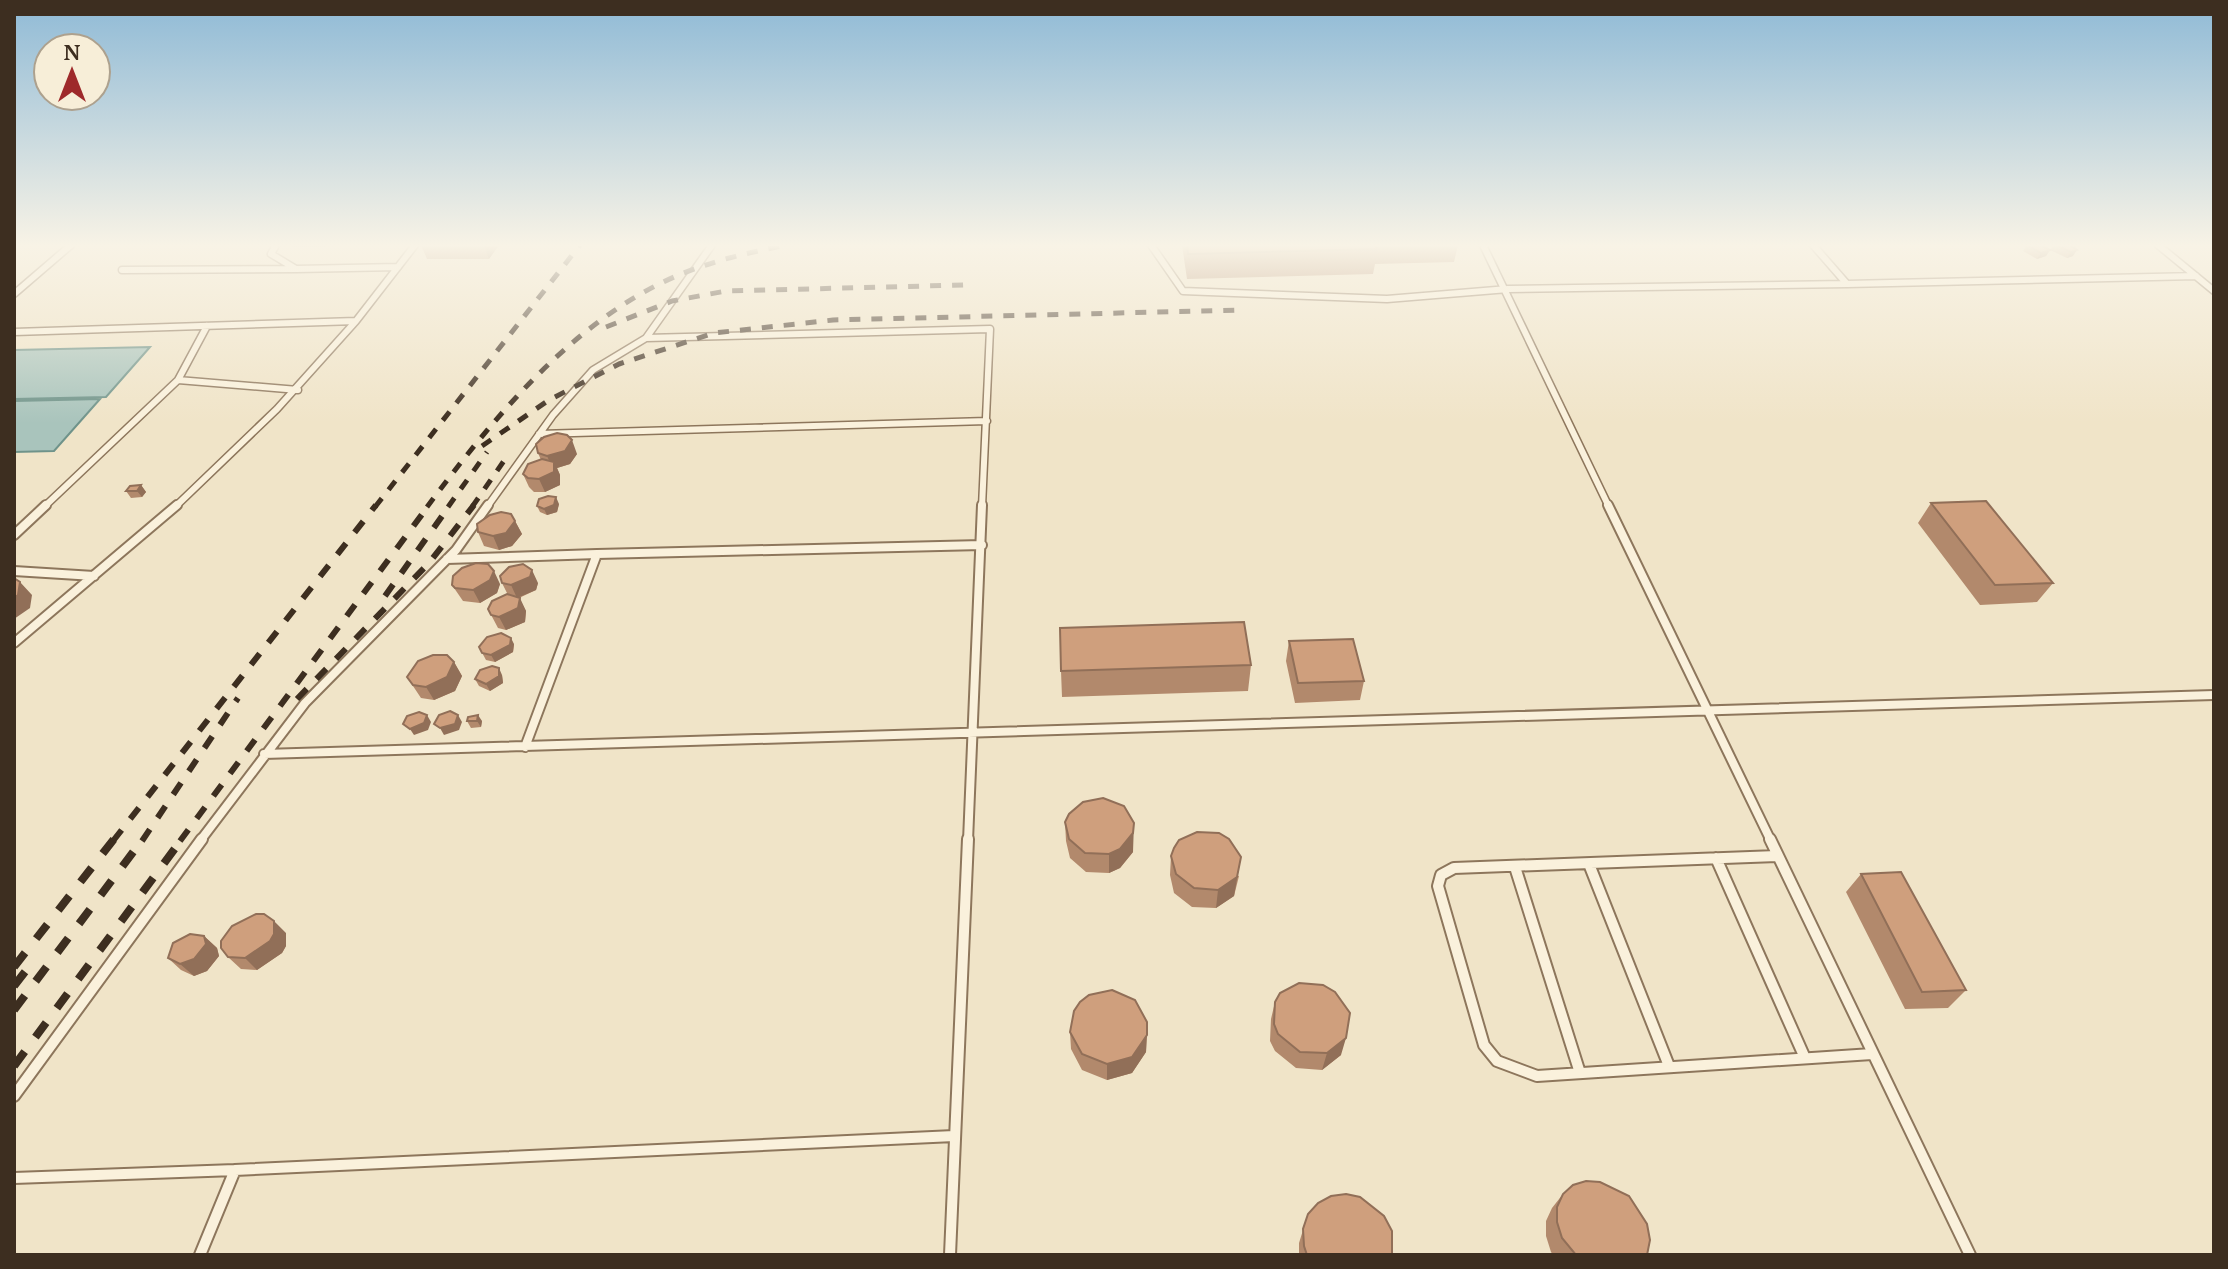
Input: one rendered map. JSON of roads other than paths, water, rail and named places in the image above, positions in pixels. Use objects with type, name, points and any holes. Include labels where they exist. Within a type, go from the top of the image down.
[{"type":"lane","points":[[14,643],[207,480],[298,390],[369,304]]},
{"type":"lane","points":[[14,1096],[264,754],[305,703],[447,559],[539,434],[593,370],[646,338],[670,304]]},
{"type":"lane","points":[[1511,304],[1970,1255]]},
{"type":"lane","points":[[14,332],[356,321]]},
{"type":"lane","points":[[14,535],[178,380],[207,326]]},
{"type":"lane","points":[[646,338],[990,329],[950,1255]]},
{"type":"lane","points":[[178,380],[298,390]]},
{"type":"lane","points":[[539,434],[987,421]]},
{"type":"lane","points":[[447,559],[982,545]]},
{"type":"lane","points":[[525,747],[597,554]]},
{"type":"lane","points":[[14,571],[95,576]]},
{"type":"lane","points":[[264,754],[2214,695]]},
{"type":"lane","points":[[1777,856],[1454,868],[1441,875],[1438,886],[1484,1045],[1497,1061],[1537,1076],[1872,1054]]},
{"type":"lane","points":[[1716,858],[1805,1058]]},
{"type":"lane","points":[[1589,864],[1669,1066]]},
{"type":"lane","points":[[1515,867],[1580,1073]]},
{"type":"lane","points":[[14,1178],[954,1136]]},
{"type":"lane","points":[[200,1255],[235,1170]]},
{"type":"water","points":[[150,347],[106,397],[14,399],[14,350]]},
{"type":"water","points":[[100,399],[54,451],[14,452],[14,401]]},
{"type":"railway","points":[[375,507],[534,304]]},
{"type":"railway","points":[[427,507],[480,439],[539,373],[572,343],[624,304]]},
{"type":"railway","points":[[606,327],[664,304]]},
{"type":"railway","points":[[482,446],[549,400],[619,364],[714,333],[833,320],[1241,310]]},
{"type":"railway","points":[[448,507],[487,452]]},
{"type":"railway","points":[[472,507],[508,455]]},
{"type":"railway","points":[[113,841],[376,505]]},
{"type":"railway","points":[[180,841],[429,505]]},
{"type":"railway","points":[[385,596],[450,505]]},
{"type":"railway","points":[[297,699],[429,563],[474,505]]},
{"type":"railway","points":[[142,841],[238,698]]},
{"type":"railway","points":[[14,967],[114,839]]},
{"type":"railway","points":[[14,1010],[143,839]]},
{"type":"railway","points":[[14,1066],[182,839]]},
{"type":"railway","points":[[14,986],[35,959]]}]
